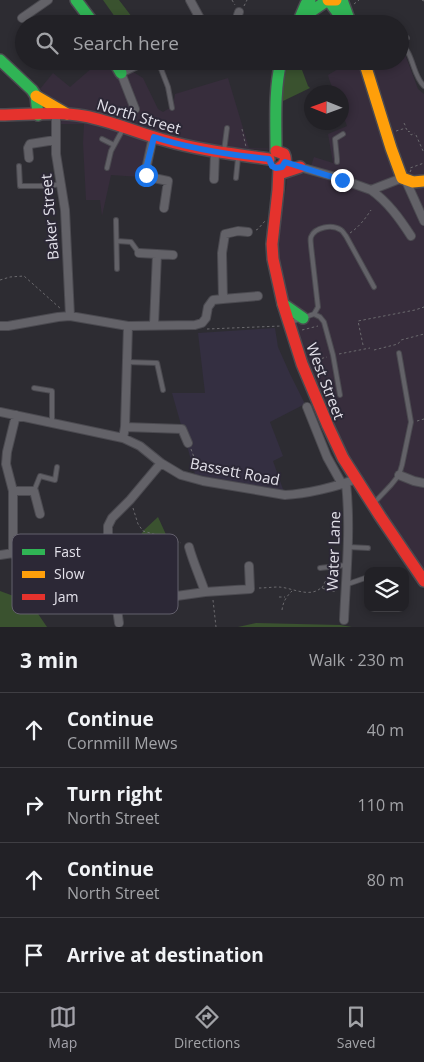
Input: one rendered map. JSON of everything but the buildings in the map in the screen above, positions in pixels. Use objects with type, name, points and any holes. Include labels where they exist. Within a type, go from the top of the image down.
[{"type":"street","points":[[29,15],[48,0]]},
{"type":"street","points":[[76,0],[87,15]]},
{"type":"street","points":[[190,0],[198,15]]},
{"type":"street","points":[[301,15],[310,0]]},
{"type":"street","points":[[328,0],[339,15]]},
{"type":"street","points":[[307,15],[328,0],[336,0]]},
{"type":"street","points":[[342,0],[347,15]]},
{"type":"street","points":[[0,60],[36,96],[62,114]]},
{"type":"street","points":[[126,70],[122,72],[135,110]]},
{"type":"street","points":[[279,70],[272,166],[281,168],[300,167],[333,173],[371,190],[391,208],[411,236]]},
{"type":"street","points":[[367,70],[387,134],[404,179],[424,221]]},
{"type":"street","points":[[36,96],[38,115]]},
{"type":"street","name":"North Street","points":[[0,115],[62,114],[90,117],[194,148],[220,152],[242,151],[273,155]]},
{"type":"street","name":"Baker Street","points":[[62,114],[55,140],[65,210],[70,316]]},
{"type":"street","points":[[148,134],[146,175],[168,181],[164,208]]},
{"type":"street","points":[[29,158],[28,148],[30,144],[55,140]]},
{"type":"street","points":[[214,179],[220,152]]},
{"type":"street","name":"West Street","points":[[281,168],[272,244],[275,272],[283,304],[285,324],[343,458],[348,482]]},
{"type":"street","points":[[371,190],[390,182],[404,179],[414,182],[424,181]]},
{"type":"street","points":[[223,299],[222,253],[226,234],[238,231],[248,232]]},
{"type":"street","points":[[140,253],[173,255]]},
{"type":"street","points":[[154,325],[157,254]]},
{"type":"street","points":[[0,326],[70,316],[128,326],[198,324],[202,323],[206,318],[208,307],[213,300],[258,296]]},
{"type":"street","points":[[283,304],[303,318]]},
{"type":"street","points":[[123,438],[125,427],[128,326]]},
{"type":"street","name":"West Street","points":[[307,407],[327,458],[348,482],[373,505],[424,581]]},
{"type":"street","name":"Bassett Road","points":[[0,412],[123,438],[140,446],[180,475],[203,481],[295,498],[348,482]]},
{"type":"street","points":[[13,534],[13,491],[4,451],[16,415]]},
{"type":"street","points":[[125,427],[182,429],[188,443]]},
{"type":"street","points":[[108,534],[108,526],[112,518],[161,463]]},
{"type":"street","points":[[399,475],[424,483]]},
{"type":"street","name":"Water Lane","points":[[344,620],[348,548],[348,482]]},
{"type":"street","points":[[13,491],[34,491],[40,514]]},
{"type":"street","points":[[189,547],[192,560],[209,592]]},
{"type":"street","points":[[178,596],[209,592],[251,592],[249,566]]},
{"type":"street","points":[[118,614],[119,623]]},
{"type":"lane","points":[[409,55],[418,79],[424,86]]},
{"type":"lane","points":[[161,70],[168,87],[172,108]]},
{"type":"lane","points":[[107,168],[111,151],[124,127]]},
{"type":"lane","points":[[220,152],[227,128]]},
{"type":"lane","points":[[337,162],[335,139],[337,136],[344,134]]},
{"type":"lane","points":[[102,139],[114,145]]},
{"type":"lane","points":[[236,178],[242,151]]},
{"type":"lane","points":[[19,166],[20,186],[61,184]]},
{"type":"lane","points":[[116,220],[118,269]]},
{"type":"lane","points":[[285,324],[314,314],[318,307],[311,236],[321,228],[335,228],[346,236],[374,287]]},
{"type":"lane","points":[[117,241],[131,242],[140,253]]},
{"type":"lane","points":[[314,314],[324,322],[333,355],[340,395]]},
{"type":"lane","points":[[373,505],[399,475],[411,422],[399,353]]},
{"type":"lane","points":[[126,362],[157,362],[163,390]]},
{"type":"lane","points":[[34,388],[52,391],[52,422]]},
{"type":"lane","points":[[34,491],[40,476],[55,480],[57,467]]},
{"type":"lane","points":[[348,548],[368,548]]},
{"type":"lane","points":[[320,568],[346,565]]},
{"type":"lane","points":[[345,590],[364,579]]},
{"type":"path","points":[[404,123],[408,132],[411,135],[415,134],[424,153]]},
{"type":"path","points":[[387,134],[406,128]]},
{"type":"path","points":[[242,129],[242,151]]},
{"type":"path","points":[[404,179],[411,170],[410,168],[424,163]]},
{"type":"path","points":[[346,236],[363,222],[371,210]]},
{"type":"path","points":[[248,232],[258,229],[265,220]]},
{"type":"path","points":[[0,280],[24,276],[70,316]]},
{"type":"path","points":[[363,345],[358,321],[424,307]]},
{"type":"path","points":[[198,324],[205,329],[285,324]]},
{"type":"path","points":[[300,330],[318,326]]},
{"type":"path","points":[[374,350],[398,344],[401,340],[424,334]]},
{"type":"path","points":[[309,362],[370,348]]},
{"type":"path","points":[[188,443],[203,481]]},
{"type":"path","points":[[130,500],[138,524],[143,531],[154,534]]},
{"type":"path","points":[[178,542],[189,547]]},
{"type":"path","points":[[251,592],[278,587],[305,593],[317,592],[333,566]]},
{"type":"path","points":[[321,588],[345,590]]},
{"type":"path","points":[[282,610],[286,597],[292,590]]},
{"type":"path","points":[[209,592],[216,627]]},
{"type":"path","points":[[279,597],[286,597]]},
{"type":"shaded area","points":[[409,65],[418,89],[424,94],[424,576],[329,426],[304,355],[281,276],[276,242],[287,183],[287,150],[246,149],[195,142],[152,130],[152,137],[140,177],[111,175],[102,216],[100,200],[86,200],[84,124],[61,124],[63,109],[40,89],[53,73],[70,87],[90,70],[130,70],[143,78],[158,109],[163,112],[173,106],[175,94],[228,78],[249,148],[288,149],[289,157],[292,160],[311,166],[314,157],[333,163],[328,134],[338,130],[349,130],[349,85],[331,85],[328,75],[336,70],[409,70]]},
{"type":"shaded area","points":[[275,328],[278,347],[305,404],[270,422],[283,456],[273,461],[284,492],[250,487],[195,474],[172,393],[205,393],[198,333]]},
{"type":"green space","points":[[103,0],[119,0],[130,15],[114,15]]},
{"type":"green space","points":[[286,70],[302,70],[308,85],[304,85],[304,91],[283,101],[283,86]]},
{"type":"green space","points":[[158,517],[166,534],[141,534]]},
{"type":"green space","points":[[0,591],[12,595],[12,614],[38,614],[47,627],[0,627]]},
{"type":"green space","points":[[256,623],[340,625],[352,627],[238,627]]},
{"type":"traffic: fast","points":[[76,0],[87,15]]},
{"type":"traffic: fast","points":[[301,15],[310,0]]},
{"type":"traffic: fast","points":[[306,15],[328,0]]},
{"type":"traffic: fast","points":[[342,0],[347,15]]},
{"type":"traffic: fast","points":[[329,1],[339,15]]},
{"type":"traffic: fast","points":[[0,60],[32,90],[36,96],[38,115]]},
{"type":"traffic: fast","points":[[276,151],[276,95],[279,70]]},
{"type":"traffic: fast","points":[[283,304],[303,318]]},
{"type":"traffic: slow","points":[[328,0],[336,0]]},
{"type":"traffic: slow","points":[[367,70],[402,178],[413,182],[424,181]]},
{"type":"traffic: slow","points":[[36,96],[67,114]]},
{"type":"traffic: jam","points":[[0,115],[53,113],[84,116],[177,143],[269,159]]},
{"type":"traffic: jam","points":[[276,151],[284,154],[285,158],[284,164],[279,168]]},
{"type":"traffic: jam","points":[[279,174],[300,167]]},
{"type":"traffic: jam","points":[[279,168],[272,244],[273,259],[283,304],[302,364],[343,458],[424,581]]},
{"type":"route","points":[[146,175],[154,137],[194,148],[269,159],[272,166],[276,168],[282,167],[285,162],[342,180]]}]
